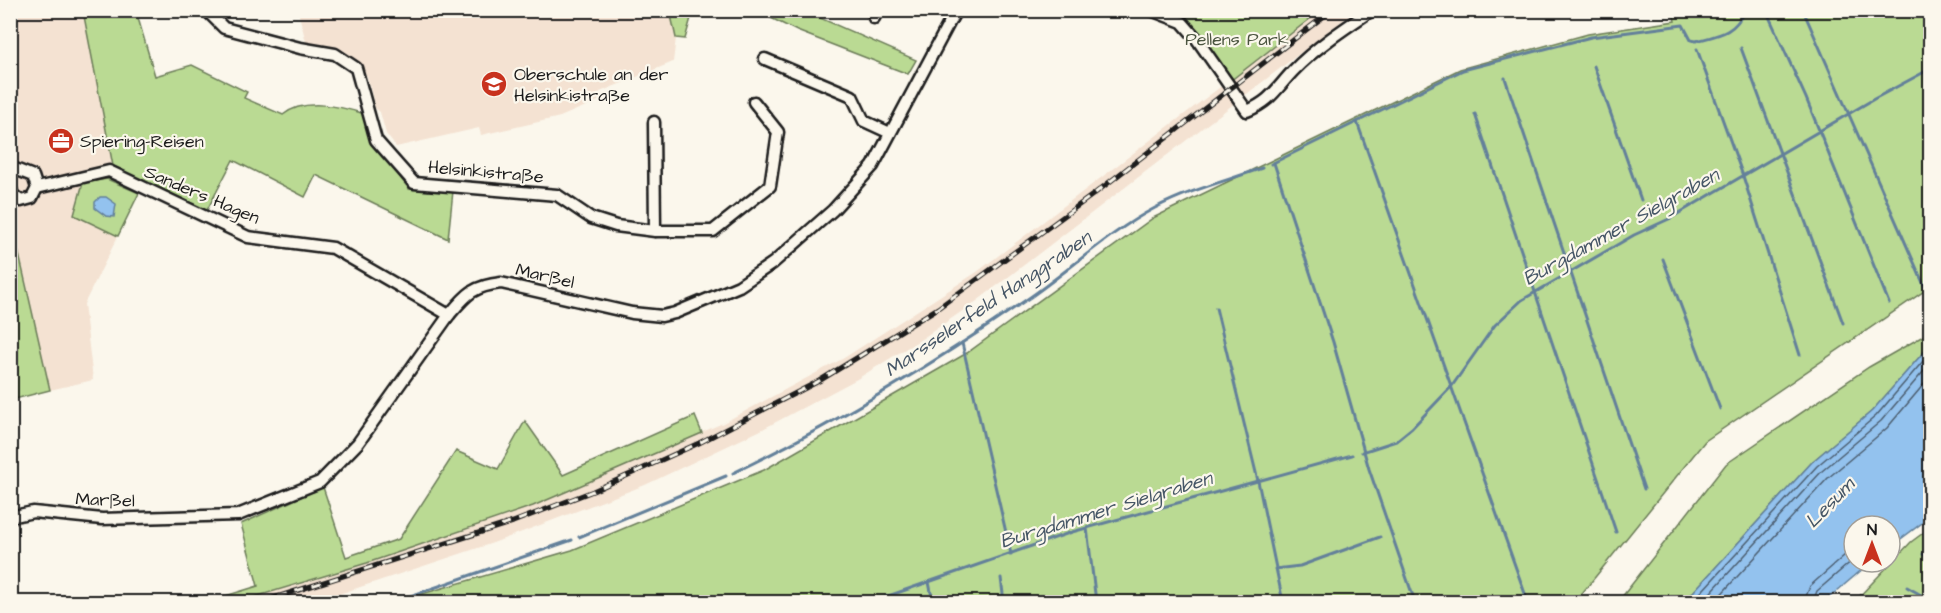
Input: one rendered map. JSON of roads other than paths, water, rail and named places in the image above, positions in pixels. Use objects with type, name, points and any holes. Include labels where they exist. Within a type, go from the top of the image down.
[{"type":"street","name":"Helsinkistraße","points":[[206,10],[224,28],[300,48],[335,54],[357,68],[376,140],[414,183],[557,195],[591,219],[655,231],[713,231],[770,186],[778,132],[754,102]]},
{"type":"street","name":"Marßel","points":[[10,517],[33,512],[102,519],[238,514],[320,482],[358,443],[449,315],[466,295],[481,285],[501,283],[642,314],[662,316],[675,314],[739,286],[773,263],[833,210],[873,166],[956,10]]},
{"type":"street","points":[[1151,10],[1182,22],[1197,38],[1247,111],[1260,106],[1279,90],[1293,72],[1371,10]]},
{"type":"street","points":[[765,59],[852,96],[864,120],[890,133]]},
{"type":"street","points":[[654,122],[655,231]]},
{"type":"street","points":[[10,167],[33,176],[37,188]]},
{"type":"street","name":"Sanders Hagen","points":[[10,187],[13,195],[21,201],[32,198],[37,188],[109,171],[248,237],[333,248],[449,315]]},
{"type":"water","points":[[100,197],[106,197],[116,204],[114,217],[106,216],[95,208],[95,202]]},
{"type":"water","name":"Lesum","points":[[1930,345],[1930,517],[1902,538],[1902,514],[1842,514],[1842,574],[1857,574],[1824,602],[1684,602],[1813,461],[1872,411]]},
{"type":"waterway","name":"Marsselerfeld Hanggraben","points":[[1271,164],[1463,70],[1591,37],[1683,25],[1691,40],[1696,41],[1731,29],[1745,10]]},
{"type":"waterway","points":[[1766,10],[1806,98],[1889,303]]},
{"type":"waterway","points":[[1803,10],[1927,292]]},
{"type":"waterway","points":[[1741,48],[1843,323]]},
{"type":"waterway","points":[[1697,49],[1743,176],[1800,355]]},
{"type":"waterway","points":[[1594,66],[1641,200]]},
{"type":"waterway","name":"Burgdammer Sielgraben","points":[[1362,452],[1396,441],[1412,428],[1452,386],[1495,325],[1522,300],[1634,235],[1669,219],[1874,99],[1930,69]]},
{"type":"waterway","points":[[1505,78],[1644,489]]},
{"type":"waterway","points":[[1475,114],[1616,532]]},
{"type":"waterway","points":[[1357,122],[1528,602]]},
{"type":"waterway","points":[[1274,163],[1333,342],[1369,469],[1415,602]]},
{"type":"waterway","name":"Marsselerfeld Hanggraben","points":[[733,473],[846,414],[955,348],[1058,277],[1105,240],[1155,208],[1181,196],[1262,168]]},
{"type":"waterway","points":[[1663,259],[1720,409]]},
{"type":"waterway","points":[[1216,308],[1258,481],[1283,602]]},
{"type":"waterway","points":[[962,343],[1011,554]]},
{"type":"waterway","name":"Burgdammer Sielgraben","points":[[871,602],[1072,532],[1352,455]]},
{"type":"waterway","name":"Marsselerfeld Hanggraben","points":[[579,537],[726,476]]},
{"type":"waterway","points":[[1087,528],[1096,602]]},
{"type":"waterway","points":[[1275,569],[1300,566],[1380,537]]},
{"type":"waterway","name":"Marsselerfeld Hanggraben","points":[[393,602],[572,540]]},
{"type":"waterway","points":[[1923,554],[1930,559]]},
{"type":"waterway","points":[[1001,578],[1004,602]]},
{"type":"waterway","points":[[929,582],[933,602]]},
{"type":"waterway","points":[[1907,587],[1930,600]]},
{"type":"railway","points":[[261,602],[513,522],[593,491],[699,443],[819,381],[938,308],[1094,194],[1332,10]]},
{"type":"place","name":"Oberschule an der Helsinkistraße","points":[[494,84]]},
{"type":"place","name":"Spiering-Reisen","points":[[61,141]]},
{"type":"park label","name":"Pellens Park","points":[[1237,39]]}]
